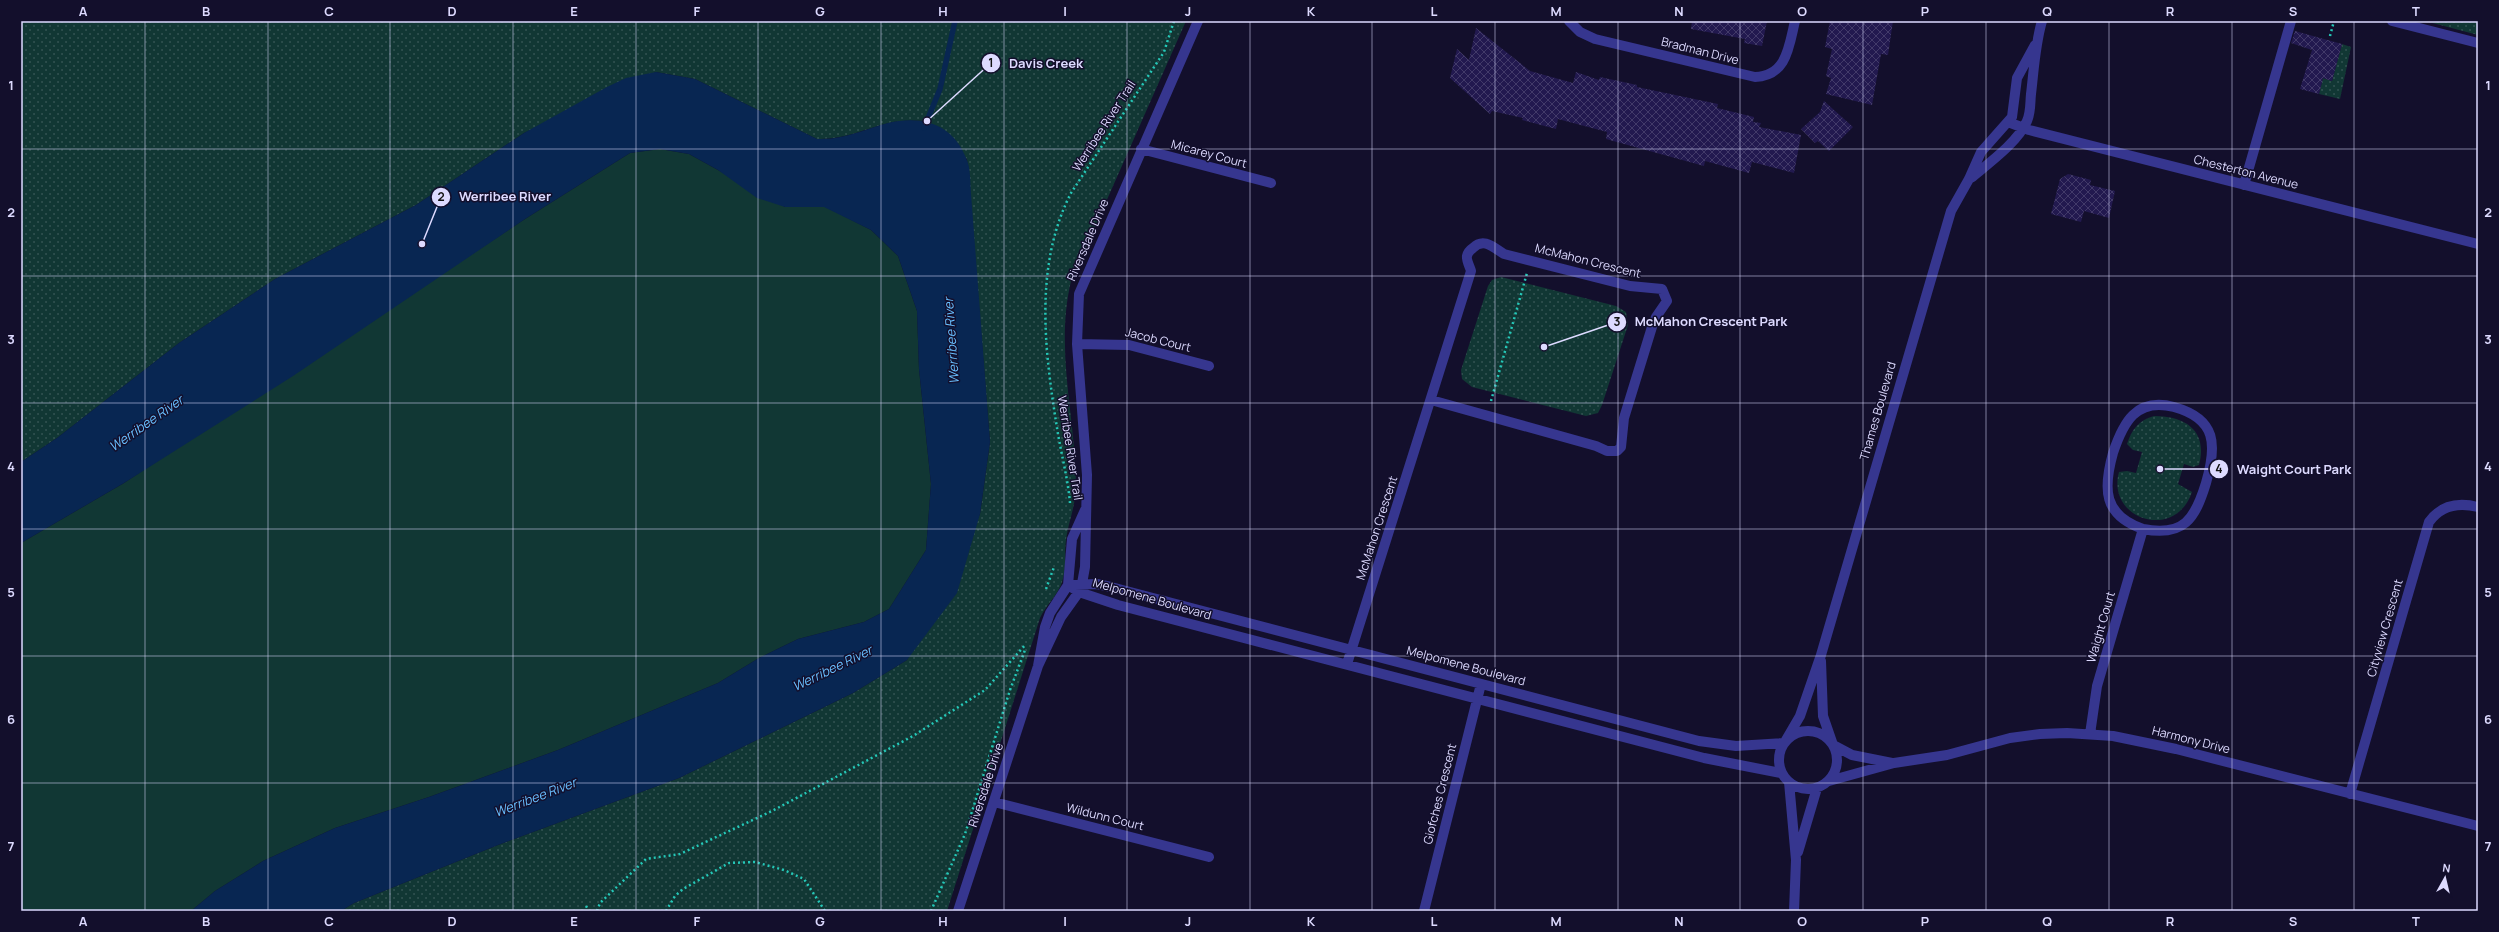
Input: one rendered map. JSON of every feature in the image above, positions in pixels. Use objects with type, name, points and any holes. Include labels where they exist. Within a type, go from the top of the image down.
[{"type":"street","name":"Riversdale Drive","points":[[958,911],[1038,666],[1061,617],[1081,588],[1087,536],[1087,475],[1076,317],[1082,285],[1198,21]]},
{"type":"street","name":"Bradman Drive","points":[[1569,21],[1580,32],[1595,39],[1755,78],[1774,73],[1782,64],[1787,56],[1795,21]]},
{"type":"street","name":"Thames Boulevard","points":[[1785,741],[1800,716],[1821,655],[1946,225],[1959,194],[1970,179],[1981,152],[2008,122],[2014,111],[2017,78],[2035,45],[2042,21]]},
{"type":"street","points":[[2244,185],[2291,21]]},
{"type":"street","points":[[2392,21],[2478,43]]},
{"type":"street","name":"Thames Boulevard","points":[[1970,179],[1996,158],[2024,128],[2030,111],[2035,73],[2035,45]]},
{"type":"street","name":"Chesterton Avenue","points":[[2008,122],[2024,128],[2478,244]]},
{"type":"street","name":"Micarey Court","points":[[1141,149],[1271,183]]},
{"type":"street","name":"McMahon Crescent","points":[[1347,664],[1471,271],[1466,257],[1468,253],[1475,246],[1484,243],[1493,246],[1504,254],[1531,261],[1630,286],[1662,289],[1667,301],[1656,317],[1652,327],[1624,418],[1621,447],[1617,451],[1606,451],[1596,446],[1431,400]]},
{"type":"street","name":"Jacob Court","points":[[1077,344],[1128,345],[1209,366]]},
{"type":"street","points":[[2150,406],[2172,406],[2194,415],[2210,431],[2213,443],[2211,465],[2198,508],[2187,522],[2167,531],[2143,528],[2123,520],[2110,502],[2106,482],[2119,436],[2132,414],[2150,406]]},
{"type":"street","name":"Cityview Crescent","points":[[2350,794],[2429,522],[2435,514],[2443,508],[2461,504],[2478,508]]},
{"type":"street","name":"Riversdale Drive","points":[[1038,666],[1045,627],[1050,613],[1068,585],[1072,539],[1086,508]]},
{"type":"street","name":"Waight Court","points":[[2090,734],[2097,686],[2143,528]]},
{"type":"street","name":"Melpomene Boulevard","points":[[1068,585],[1081,588],[1118,605],[1704,758],[1781,773]]},
{"type":"street","name":"Melpomene Boulevard","points":[[1081,588],[1111,586],[1711,743],[1736,746],[1785,741]]},
{"type":"street","name":"Thames Boulevard","points":[[1821,655],[1823,716],[1833,744]]},
{"type":"street","name":"Giofches Crescent","points":[[1424,911],[1481,684]]},
{"type":"street","points":[[1809,730],[1826,736],[1833,744],[1837,764],[1829,781],[1817,788],[1807,790],[1789,782],[1781,773],[1778,758],[1785,741],[1801,731],[1809,730]]},
{"type":"street","name":"Harmony Drive","points":[[1829,781],[1894,763],[1947,754],[2010,738],[2040,734],[2090,734],[2139,740],[2478,826]]},
{"type":"street","name":"Harmony Drive","points":[[1833,744],[1852,755],[1894,763]]},
{"type":"street","points":[[1789,782],[1796,860],[1794,911]]},
{"type":"street","points":[[1796,860],[1817,788]]},
{"type":"street","name":"Wildunn Court","points":[[994,802],[1209,857]]},
{"type":"path","name":"Werribee River Trail","points":[[1070,508],[1070,494],[1052,390],[1045,327],[1050,251],[1059,215],[1071,193],[1164,52],[1174,21]]},
{"type":"path","points":[[2330,36],[2334,21]]},
{"type":"path","points":[[1487,415],[1531,261]]},
{"type":"path","points":[[1044,594],[1055,564]]},
{"type":"path","points":[[596,911],[600,903],[646,859],[680,854],[772,810],[913,736],[985,690],[1028,643],[1010,690],[965,834],[930,911]]},
{"type":"path","points":[[666,911],[675,896],[682,889],[729,863],[755,862],[784,870],[804,879],[825,911]]},
{"type":"path","points":[[586,906],[589,911]]},
{"type":"green space","points":[[21,21],[1186,21],[1071,281],[1067,306],[1065,357],[1076,483],[1074,506],[1067,532],[1064,577],[1058,591],[1040,618],[947,911],[341,911],[354,903],[498,845],[679,778],[853,693],[907,660],[980,514],[990,442],[967,159],[927,121],[894,122],[836,138],[817,139],[695,79],[656,72],[524,133],[416,205],[275,279],[179,343],[57,438],[21,462]]},
{"type":"green space","points":[[2425,21],[2478,21],[2478,35]]},
{"type":"green space","points":[[2342,44],[2351,47],[2340,99],[2319,94],[2323,78],[2332,81]]},
{"type":"green space","points":[[660,149],[689,154],[785,207],[824,206],[871,230],[898,256],[917,311],[919,369],[931,484],[926,550],[889,609],[864,622],[798,639],[759,658],[718,683],[558,750],[429,797],[335,828],[263,861],[215,891],[191,911],[21,911],[21,543],[124,483],[525,219],[630,153]]},
{"type":"green space","points":[[1501,277],[1616,306],[1626,312],[1628,325],[1602,405],[1598,413],[1586,416],[1472,387],[1462,379],[1461,370],[1488,286],[1492,280]]},
{"type":"green space","points":[[2154,416],[2176,419],[2192,428],[2200,443],[2201,453],[2199,465],[2193,467],[2184,464],[2178,484],[2192,492],[2183,507],[2172,517],[2158,520],[2144,518],[2132,512],[2123,502],[2118,488],[2119,472],[2127,471],[2136,473],[2142,452],[2133,450],[2127,444],[2131,434],[2140,423]]},
{"type":"water","points":[[656,72],[695,79],[817,139],[836,138],[888,123],[913,120],[935,125],[945,130],[960,146],[969,166],[990,442],[980,514],[957,593],[907,660],[853,693],[679,778],[498,845],[354,903],[341,911],[191,911],[215,891],[263,861],[335,828],[429,797],[558,750],[718,683],[759,658],[798,639],[864,622],[889,609],[926,550],[931,484],[919,369],[917,311],[898,256],[871,230],[824,207],[785,207],[757,198],[718,170],[689,154],[660,149],[630,153],[525,219],[293,376],[124,483],[21,543],[21,462],[57,438],[179,343],[275,279],[416,205],[524,133],[626,78]]},
{"type":"building","points":[[1692,21],[1767,21],[1762,46],[1744,43],[1745,39],[1691,29]]},
{"type":"building","points":[[1830,21],[1893,21],[1888,55],[1881,54],[1872,105],[1826,94],[1831,78],[1826,76],[1832,49],[1825,47]]},
{"type":"building","points":[[1476,28],[1530,71],[1573,83],[1576,72],[1599,80],[1600,77],[1637,85],[1637,87],[1718,104],[1717,108],[1754,117],[1753,122],[1761,123],[1759,127],[1801,135],[1794,173],[1752,162],[1749,173],[1705,161],[1704,166],[1606,139],[1607,132],[1558,119],[1556,129],[1522,120],[1523,118],[1492,111],[1490,114],[1450,78],[1457,49],[1469,60]]},
{"type":"building","points":[[2295,31],[2342,44],[2332,81],[2323,78],[2319,94],[2300,89],[2312,50],[2291,43]]},
{"type":"building","points":[[1824,101],[1853,127],[1829,151],[1818,141],[1815,143],[1801,129],[1820,112]]},
{"type":"building","points":[[2068,174],[2091,180],[2090,185],[2115,191],[2109,218],[2084,211],[2081,222],[2051,214],[2060,179]]},
{"type":"waterway","points":[[924,128],[940,89],[955,21]]},
{"type":"place","name":"Davis Creek","points":[[927,121]]},
{"type":"place","name":"Werribee River","points":[[422,244]]},
{"type":"place","name":"McMahon Crescent Park","points":[[1544,347]]},
{"type":"place","name":"Waight Court Park","points":[[2160,469]]}]
